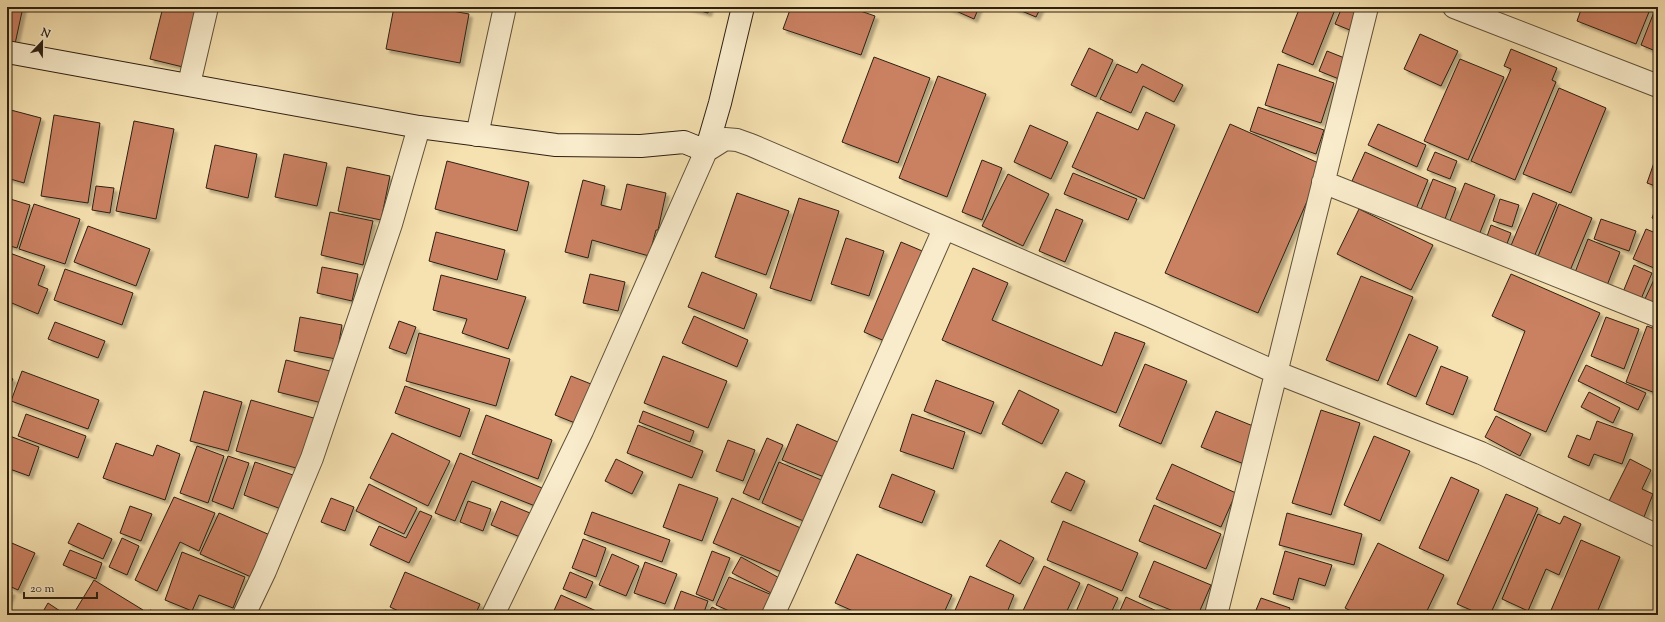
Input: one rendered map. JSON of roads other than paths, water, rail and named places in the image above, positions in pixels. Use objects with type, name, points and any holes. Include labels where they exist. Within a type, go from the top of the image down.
[{"type":"street","points":[[189,84],[207,7]]},
{"type":"street","points":[[477,135],[505,7]]},
{"type":"street","points":[[493,615],[582,431],[706,151],[720,102],[743,7]]},
{"type":"street","points":[[1216,615],[1275,372],[1367,7]]},
{"type":"street","points":[[1454,7],[1658,86]]},
{"type":"street","points":[[7,52],[419,127],[556,145],[641,146],[684,142],[706,151]]},
{"type":"street","points":[[244,615],[265,571],[312,458],[391,224],[419,127]]},
{"type":"street","points":[[706,151],[726,139],[737,140],[1150,316],[1275,372],[1481,453],[1658,536]]},
{"type":"street","points":[[1323,182],[1658,316]]},
{"type":"street","points":[[773,615],[789,582],[944,229]]}]
